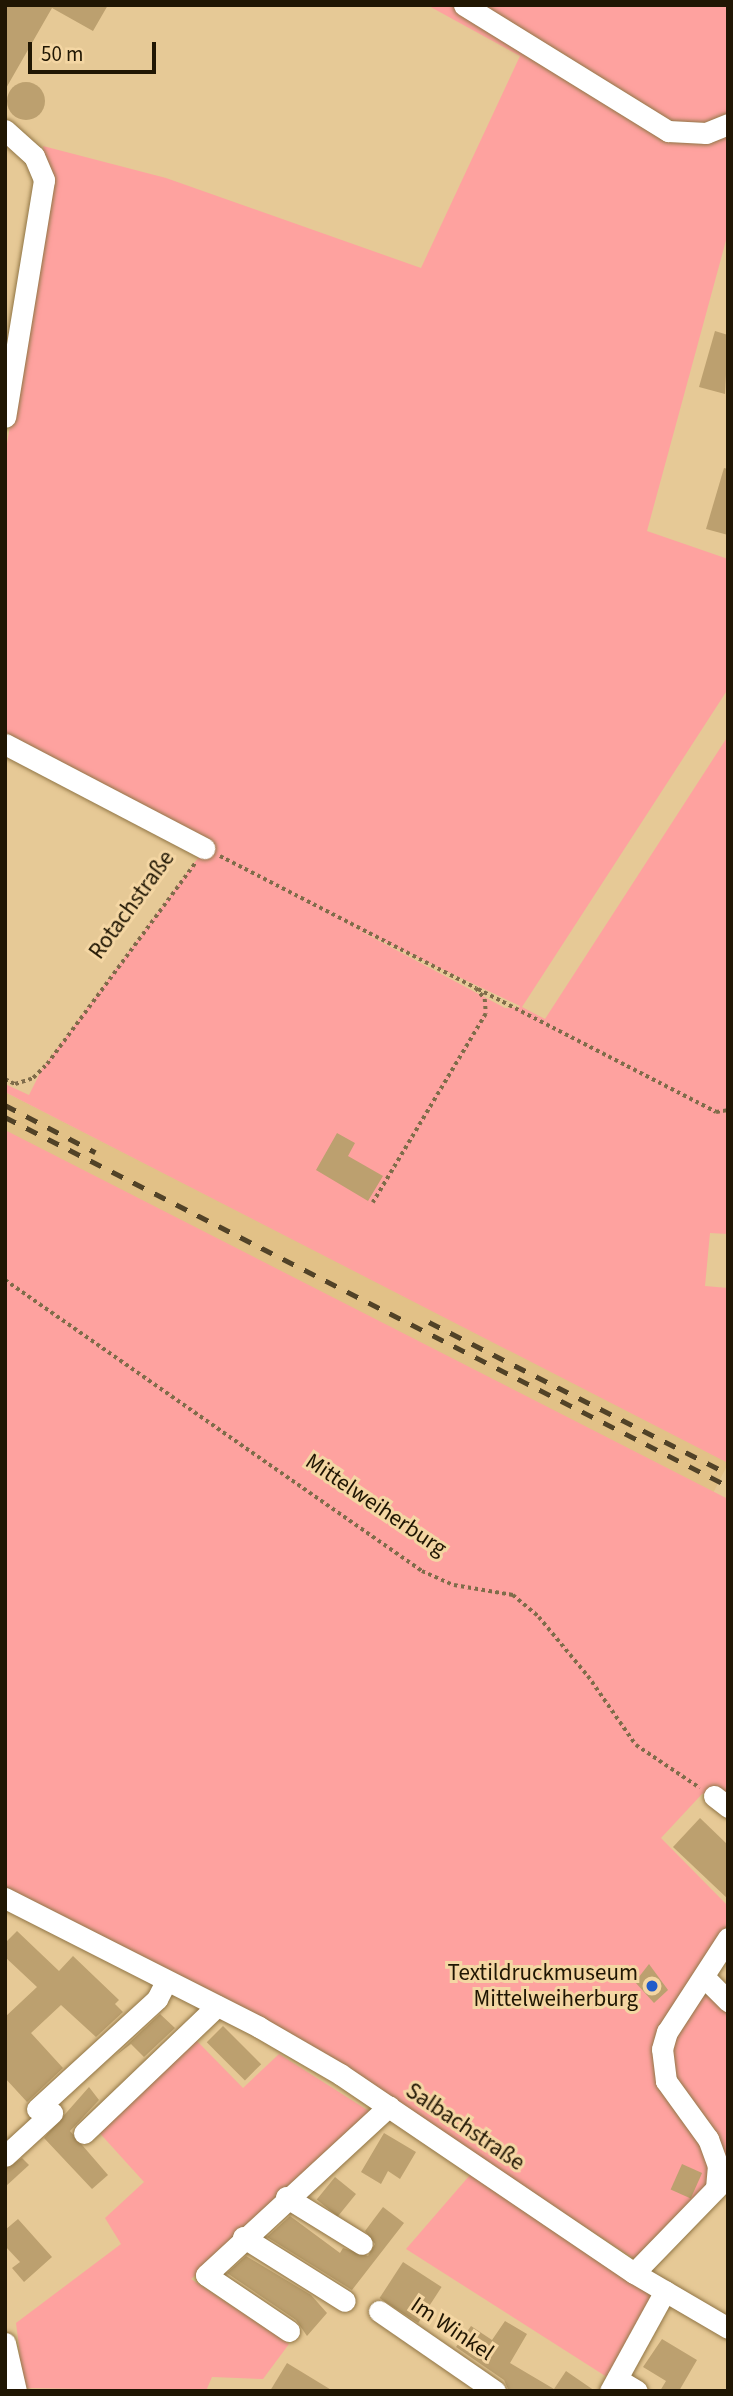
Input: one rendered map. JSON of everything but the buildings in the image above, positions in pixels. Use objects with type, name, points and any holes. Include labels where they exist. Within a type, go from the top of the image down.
[{"type":"street","points":[[464,5],[661,128],[706,133],[728,124]]},
{"type":"street","points":[[5,130],[34,156],[44,180],[5,416]]},
{"type":"street","name":"Rotachstraße","points":[[5,744],[204,848]]},
{"type":"street","name":"Salbachstraße","points":[[5,1898],[217,2006],[389,2106],[634,2273],[728,2328]]},
{"type":"street","points":[[634,2273],[724,2185],[708,2139],[666,2081],[662,2049],[667,2032],[705,1978],[728,1938]]},
{"type":"street","points":[[705,1978],[728,2001]]},
{"type":"street","points":[[5,2156],[45,2111],[157,1999],[166,1981]]},
{"type":"street","points":[[84,2133],[217,2006]]},
{"type":"street","points":[[289,2331],[206,2275],[286,2197],[389,2106]]},
{"type":"street","points":[[286,2197],[362,2244]]},
{"type":"street","points":[[243,2237],[345,2301]]},
{"type":"street","points":[[637,2391],[614,2385],[665,2291]]},
{"type":"street","name":"Im Winkel","points":[[379,2311],[495,2391]]},
{"type":"street","points":[[5,2343],[16,2391]]},
{"type":"path","points":[[204,848],[716,1112],[728,1110]]},
{"type":"path","name":"Rotachstraße","points":[[5,1080],[15,1084],[33,1078],[47,1063],[204,848]]},
{"type":"path","points":[[373,1203],[485,1014],[485,999],[476,988]]},
{"type":"path","name":"Mittelweiherburg","points":[[5,1280],[422,1571],[454,1585],[513,1595],[539,1616],[588,1676],[635,1745],[721,1802]]},
{"type":"shaded area","points":[[427,5],[728,5],[728,233],[647,531],[728,559],[728,689],[522,1007],[545,1019],[728,736],[728,1234],[710,1233],[705,1286],[728,1288],[728,1463],[5,1092],[5,1084],[29,1095],[42,1069],[201,854],[5,752],[5,455],[49,203],[43,146],[166,178],[421,268],[520,56]],"holes":[[[351,926],[520,1006],[505,1008]]]},
{"type":"shaded area","points":[[5,1092],[728,1460],[712,1495],[5,1135]]},
{"type":"shaded area","points":[[5,1130],[728,1499],[728,1800],[720,1789],[702,1794],[661,1838],[728,1906],[728,1923],[699,1974],[728,2009],[728,2171],[636,2260],[341,2068],[5,1889]]},
{"type":"shaded area","points":[[196,2040],[243,2088],[279,2054],[372,2113],[191,2279],[289,2344],[263,2379],[212,2377],[206,2391],[26,2388],[16,2362],[20,2354],[16,2323],[121,2244],[105,2218],[144,2182],[96,2129]]},
{"type":"shaded area","points":[[470,2175],[650,2294],[654,2300],[610,2379],[406,2249]]},
{"type":"railway","points":[[5,1105],[95,1152]]},
{"type":"railway","points":[[5,1117],[728,1486]]},
{"type":"railway","points":[[429,1322],[728,1474]]},
{"type":"place","name":"Textildruckmuseum Mittelweiherburg","points":[[652,1986]]}]
